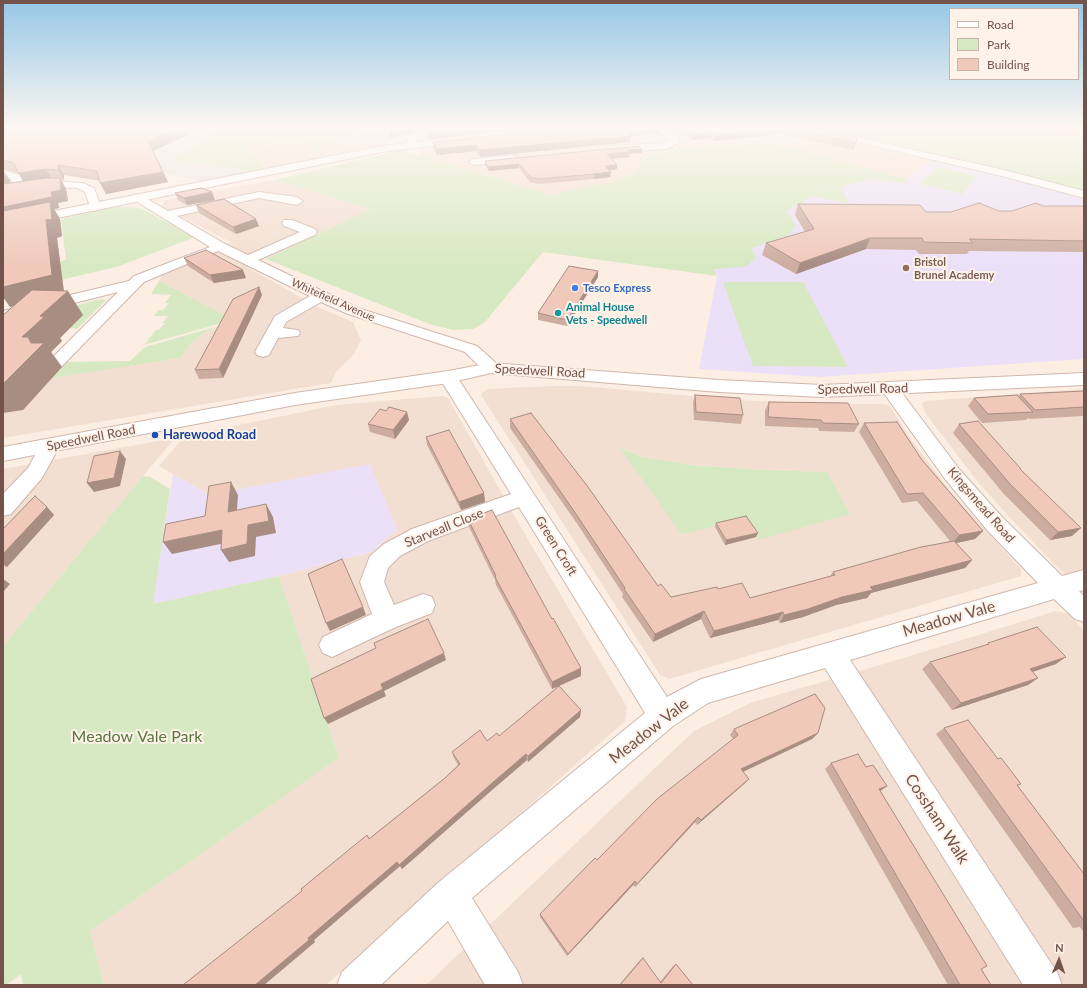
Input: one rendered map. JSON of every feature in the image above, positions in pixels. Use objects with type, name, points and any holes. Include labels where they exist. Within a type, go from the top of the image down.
[{"type":"street","points":[[3,173],[16,177],[18,189]]},
{"type":"street","points":[[3,225],[262,173]]},
{"type":"street","points":[[1004,173],[1084,195]]},
{"type":"street","points":[[3,192],[56,184],[83,186],[90,190],[95,207]]},
{"type":"street","points":[[165,215],[259,195],[297,201]]},
{"type":"street","name":"Whitefield Avenue","points":[[138,198],[220,247],[321,296],[360,314],[472,349],[491,368]]},
{"type":"street","points":[[248,260],[311,232],[288,223]]},
{"type":"street","points":[[56,362],[133,284],[143,276],[220,247]]},
{"type":"street","points":[[3,316],[48,300],[133,284]]},
{"type":"street","points":[[263,352],[283,316],[321,296]]},
{"type":"street","points":[[272,334],[292,333]]},
{"type":"street","name":"Speedwell Road","points":[[3,454],[49,447],[295,399],[448,377],[491,368],[748,388],[822,391],[1084,379]]},
{"type":"street","name":"Green Croft","points":[[448,377],[663,716]]},
{"type":"street","name":"Kingsmead Road","points":[[890,389],[952,474],[995,524],[1071,584],[1084,611]]},
{"type":"street","points":[[3,508],[35,473],[49,447]]},
{"type":"street","name":"Starveall Close","points":[[387,619],[372,582],[378,563],[392,550],[420,536],[525,497]]},
{"type":"street","name":"Meadow Vale","points":[[355,985],[451,894],[663,716],[701,692],[830,653],[1071,584]]},
{"type":"street","points":[[332,645],[387,619],[423,605]]},
{"type":"street","name":"Cossham Walk","points":[[830,653],[1044,985]]},
{"type":"street","points":[[451,894],[505,985]]},
{"type":"shaded area","points":[[162,173],[242,173],[204,181]]},
{"type":"shaded area","points":[[477,173],[635,173],[615,182],[583,187],[551,195]]},
{"type":"shaded area","points":[[883,173],[914,173],[907,179]]},
{"type":"shaded area","name":"Bristol Brunel Academy","points":[[914,173],[992,173],[1084,199],[1084,359],[819,377],[699,369],[717,276],[713,269],[751,248],[789,235],[787,211],[813,196],[848,204],[841,187],[870,179],[907,183],[907,179]]},
{"type":"shaded area","points":[[274,180],[372,209],[247,267],[318,307],[353,322],[361,340],[354,354],[336,372],[331,383],[3,438],[3,392],[38,380],[180,358],[189,346],[201,335],[231,319],[159,281],[163,273],[231,242],[161,207],[166,200]]},
{"type":"shaded area","points":[[580,386],[738,400],[816,404],[883,404],[890,406],[911,440],[952,493],[1021,569],[1021,576],[669,679],[660,675],[481,395],[488,389]],"holes":[[[621,448],[642,457],[692,465],[763,470],[827,472],[745,520]]]},
{"type":"shaded area","points":[[1084,389],[1084,590],[1057,567],[977,481],[926,414],[922,404],[925,401]]},
{"type":"shaded area","points":[[442,396],[448,398],[526,536],[627,707],[625,721],[326,985],[104,985],[90,931],[339,758],[279,576],[374,551],[389,536],[398,531],[209,495],[159,466],[185,436],[336,405]]},
{"type":"shaded area","points":[[175,438],[143,476],[3,646],[3,469]]},
{"type":"shaded area","points":[[370,464],[398,531],[389,536],[374,551],[279,576],[152,605],[173,474],[209,495]]},
{"type":"shaded area","points":[[1056,611],[1068,614],[1084,630],[1084,985],[426,985],[694,731],[750,703]]},
{"type":"green space","points":[[303,173],[479,173],[551,195],[583,187],[615,182],[634,174],[884,173],[907,179],[907,183],[870,179],[842,187],[849,204],[813,196],[787,211],[796,226],[789,235],[752,248],[756,258],[745,267],[713,269],[717,276],[543,252],[485,322],[473,329],[454,330],[432,325],[266,259],[371,209],[274,180]]},
{"type":"green space","points":[[931,173],[965,173],[978,176],[962,194],[920,184]]},
{"type":"green space","points":[[1013,173],[1084,173],[1084,193]]},
{"type":"green space","points":[[116,207],[142,209],[195,237],[119,266],[3,294],[3,274],[66,260],[61,219]]},
{"type":"green space","points":[[159,281],[232,319],[144,345],[156,330],[159,330],[165,323],[162,323],[168,316],[154,316],[159,310],[163,310],[169,303],[165,303],[171,295],[151,294]]},
{"type":"green space","points":[[723,282],[803,282],[848,367],[753,366]]},
{"type":"green space","points":[[101,299],[106,300],[77,329],[70,328],[64,309]]},
{"type":"green space","points":[[215,327],[201,335],[189,346],[180,358],[40,380],[60,370],[67,362],[58,362],[130,361],[145,347]]},
{"type":"green space","points":[[620,448],[642,457],[692,465],[763,470],[827,472],[850,514],[758,540],[745,520],[681,534]]},
{"type":"green space","name":"Meadow Vale Park","points":[[143,476],[150,477],[170,489],[153,604],[279,576],[339,758],[90,931],[104,985],[23,985],[21,974],[6,985],[3,985],[3,646]]},
{"type":"building","points":[[98,173],[157,173],[100,183]]},
{"type":"building","points":[[527,173],[602,173],[538,179],[530,177]]},
{"type":"building","points":[[46,178],[60,178],[61,190],[51,192],[52,197],[3,207],[3,184]]},
{"type":"building","points":[[201,188],[212,192],[184,198],[175,193]]},
{"type":"building","points":[[224,199],[256,219],[233,227],[196,205]]},
{"type":"building","points":[[50,202],[52,219],[46,220],[52,275],[3,287],[3,211]]},
{"type":"building","points":[[979,203],[999,211],[1012,211],[1036,203],[1043,206],[1084,206],[1084,241],[969,239],[973,243],[924,242],[922,238],[870,238],[800,263],[766,243],[814,229],[798,204],[920,205],[926,212],[951,212]]},
{"type":"building","points":[[206,250],[243,270],[210,275],[184,258]]},
{"type":"building","points":[[569,266],[598,271],[567,320],[538,313]]},
{"type":"building","points":[[259,287],[219,369],[195,370],[233,299]]},
{"type":"building","points":[[32,290],[68,291],[40,316],[44,317],[22,337],[28,337],[31,343],[44,343],[3,384],[3,315]]},
{"type":"building","points":[[1084,391],[1084,407],[1035,410],[1020,394]]},
{"type":"building","points":[[695,395],[740,398],[743,415],[696,412]]},
{"type":"building","points":[[1017,395],[1033,412],[988,414],[974,398]]},
{"type":"building","points":[[769,402],[848,403],[859,424],[823,423],[821,420],[768,417]]},
{"type":"building","points":[[389,407],[407,412],[393,430],[368,424],[380,409],[386,411]]},
{"type":"building","points":[[531,413],[588,487],[658,586],[661,584],[671,597],[717,587],[718,589],[742,583],[750,598],[835,575],[833,572],[921,547],[954,541],[972,560],[870,587],[873,590],[842,597],[808,609],[784,615],[783,612],[714,631],[704,611],[655,634],[576,514],[510,419]]},
{"type":"building","points":[[978,421],[1020,469],[1081,528],[1058,532],[1010,484],[959,424]]},
{"type":"building","points":[[897,422],[922,460],[983,531],[959,535],[923,493],[907,494],[864,423]]},
{"type":"building","points":[[449,430],[484,493],[459,502],[426,437]]},
{"type":"building","points":[[120,451],[114,478],[87,483],[94,456]]},
{"type":"building","points":[[231,482],[228,512],[266,504],[269,521],[248,525],[247,544],[221,550],[222,530],[163,542],[166,524],[205,516],[209,486]]},
{"type":"building","points":[[35,496],[47,507],[3,554],[3,529]]},
{"type":"building","points":[[492,510],[552,619],[553,618],[581,668],[552,682],[495,577],[496,576],[468,519]]},
{"type":"building","points":[[746,516],[758,533],[726,540],[716,523]]},
{"type":"building","points":[[342,559],[363,607],[326,623],[308,574]]},
{"type":"building","points":[[428,619],[444,653],[381,684],[383,689],[324,718],[311,679],[376,648],[374,643]]},
{"type":"building","points":[[1037,627],[1066,657],[1030,669],[1038,678],[961,703],[930,662],[989,644],[988,643]]},
{"type":"building","points":[[559,686],[581,710],[528,756],[526,754],[399,865],[397,862],[308,938],[309,940],[255,985],[183,985],[302,891],[301,889],[367,835],[369,839],[445,778],[460,764],[452,752],[480,730],[487,741],[497,733],[499,736]]},
{"type":"building","points":[[815,694],[825,708],[818,733],[741,769],[749,779],[701,820],[698,817],[637,884],[635,881],[568,954],[540,914],[595,858],[597,860],[657,799],[738,735],[734,729]]},
{"type":"building","points":[[968,720],[998,759],[1001,758],[1021,784],[1017,785],[1084,874],[1084,921],[944,728]]},
{"type":"building","points":[[858,754],[866,767],[873,765],[887,786],[879,789],[987,966],[981,969],[991,985],[960,985],[831,763]]},
{"type":"building","points":[[643,958],[661,983],[676,964],[693,985],[620,985]]},
{"type":"place","name":"Bristol Brunel Academy","points":[[906,268]]},
{"type":"place","name":"Tesco Express","points":[[575,288]]},
{"type":"place","name":"Animal House Vets - Speedwell","points":[[558,313]]},
{"type":"place","name":"Harewood Road","points":[[155,435]]}]
